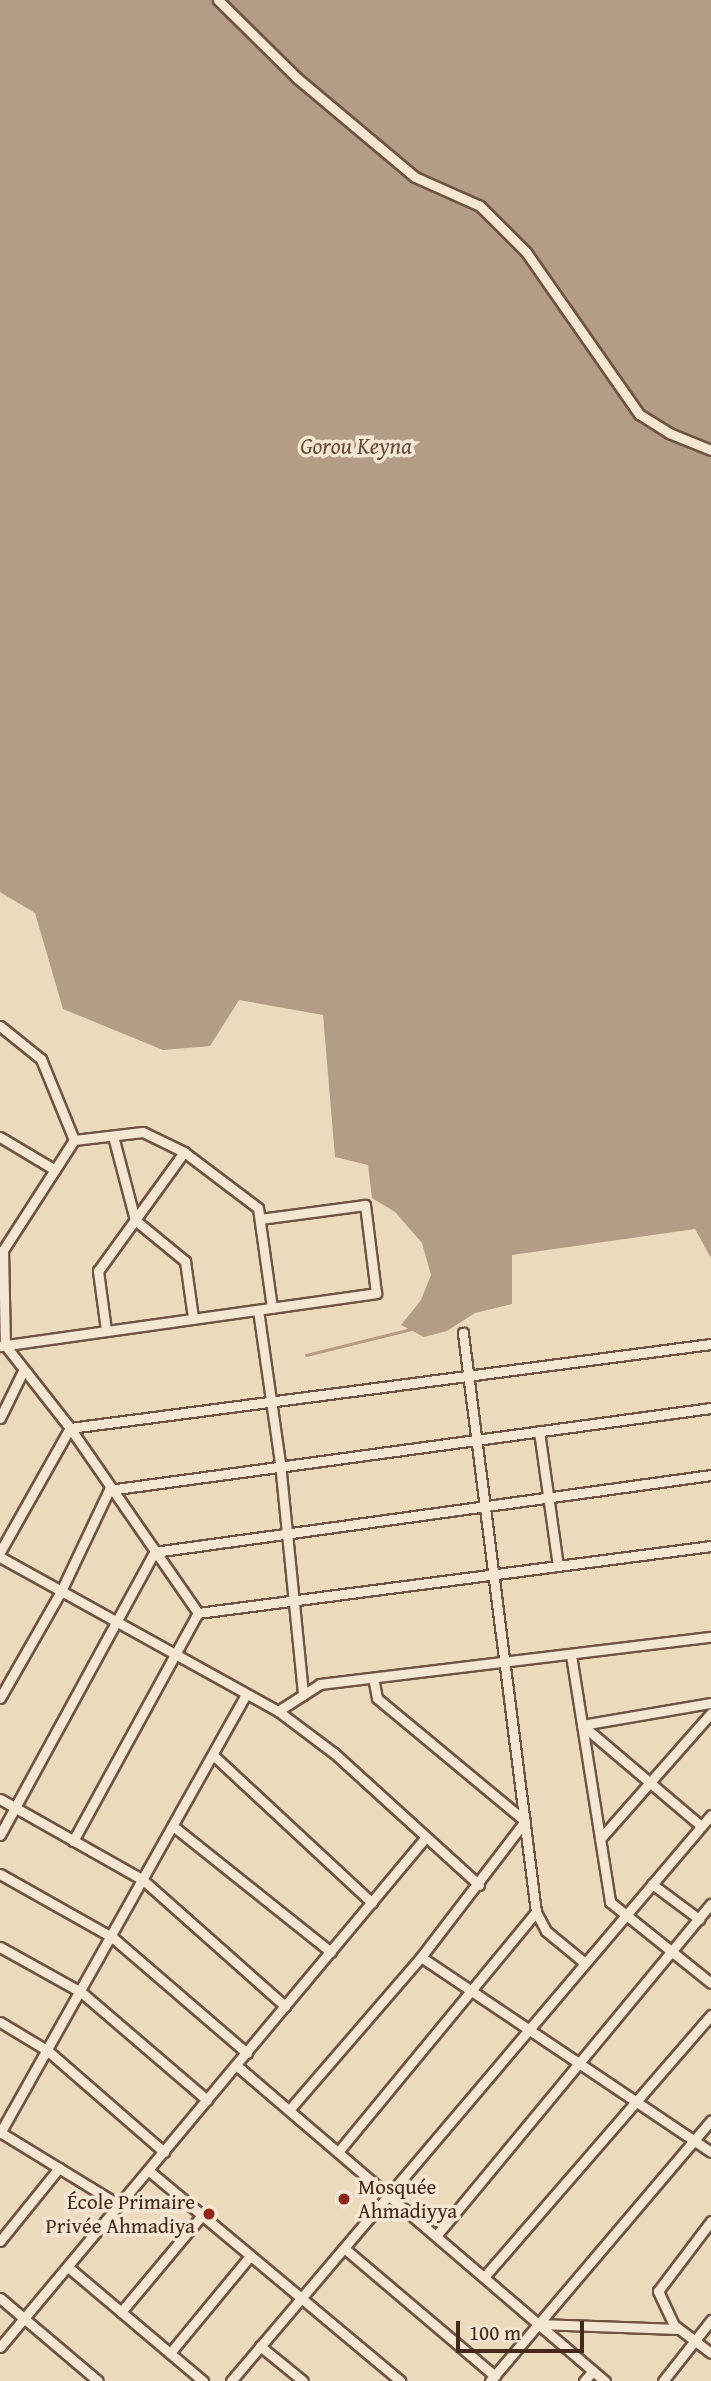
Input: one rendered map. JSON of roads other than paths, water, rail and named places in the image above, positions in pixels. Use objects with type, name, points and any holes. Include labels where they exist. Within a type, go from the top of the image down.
[{"type":"street","points":[[218,0],[297,78],[415,177],[480,206],[526,252],[639,414],[669,433],[711,450]]},
{"type":"street","points":[[0,1026],[41,1059],[74,1140]]},
{"type":"street","points":[[74,1140],[143,1132],[184,1152],[258,1208],[272,1308]]},
{"type":"street","points":[[113,1136],[135,1220],[185,1261],[193,1318]]},
{"type":"street","points":[[0,1137],[55,1170]]},
{"type":"street","points":[[74,1140],[2,1250],[2,1346],[70,1428],[109,1490],[198,1613]]},
{"type":"street","points":[[106,1330],[98,1271],[184,1152]]},
{"type":"street","points":[[2,1346],[376,1293],[365,1205],[260,1219]]},
{"type":"street","points":[[258,1310],[280,1463],[303,1695]]},
{"type":"street","points":[[463,1333],[536,1912],[546,1931],[585,1964]]},
{"type":"street","points":[[70,1428],[271,1398],[711,1345]]},
{"type":"street","points":[[0,1419],[23,1371]]},
{"type":"street","points":[[109,1490],[280,1463],[711,1408]]},
{"type":"street","points":[[70,1428],[0,1554],[174,1656],[278,1712],[334,1753],[479,1885]]},
{"type":"street","points":[[539,1431],[558,1566]]},
{"type":"street","points":[[154,1552],[287,1531],[711,1475]]},
{"type":"street","points":[[0,1698],[61,1591],[109,1490]]},
{"type":"street","points":[[198,1613],[711,1546]]},
{"type":"street","points":[[0,1835],[118,1623],[154,1552]]},
{"type":"street","points":[[73,1841],[198,1613]]},
{"type":"street","points":[[278,1712],[320,1684],[711,1637]]},
{"type":"street","points":[[571,1655],[610,1902],[711,1983]]},
{"type":"street","points":[[373,1678],[377,1698],[525,1821]]},
{"type":"street","points":[[119,2205],[0,2132],[48,2051],[245,1696]]},
{"type":"street","points":[[582,1725],[711,1703]]},
{"type":"street","points":[[600,1839],[711,1713]]},
{"type":"street","points":[[582,1725],[701,1826]]},
{"type":"street","points":[[213,1755],[372,1903]]},
{"type":"street","points":[[0,1799],[143,1880],[285,2006]]},
{"type":"street","points":[[231,2381],[711,1815]]},
{"type":"street","points":[[289,2110],[421,1957],[479,1885],[525,1821]]},
{"type":"street","points":[[173,1826],[331,1952]]},
{"type":"street","points":[[0,2347],[425,1838]]},
{"type":"street","points":[[0,1874],[112,1937],[247,2053]]},
{"type":"street","points":[[652,1884],[699,1919]]},
{"type":"street","points":[[436,2236],[711,1905]]},
{"type":"street","points":[[338,2152],[536,1912]]},
{"type":"street","points":[[0,1947],[81,1992],[208,2099]]},
{"type":"street","points":[[421,1957],[527,2031],[580,2062],[635,2103],[711,2152]]},
{"type":"street","points":[[484,2277],[711,2015]]},
{"type":"street","points":[[0,2022],[48,2051],[164,2152]]},
{"type":"street","points":[[236,2065],[605,2381]]},
{"type":"street","points":[[344,2248],[492,2378],[711,2120]]},
{"type":"street","points":[[0,2241],[59,2168]]},
{"type":"street","points":[[148,2170],[400,2381]]},
{"type":"street","points":[[121,2312],[202,2215]]},
{"type":"street","points":[[711,2221],[658,2291],[678,2329],[711,2353]]},
{"type":"street","points":[[170,2353],[250,2256]]},
{"type":"street","points":[[68,2267],[203,2381]]},
{"type":"street","points":[[0,2298],[98,2381]]},
{"type":"street","points":[[663,2381],[711,2320]]},
{"type":"street","points":[[538,2324],[678,2329]]},
{"type":"street","points":[[260,2346],[303,2381]]},
{"type":"street","points":[[584,2381],[593,2371]]},
{"type":"water","name":"Gorou Keyna","points":[[0,0],[711,0],[711,1258],[695,1229],[512,1255],[512,1304],[475,1313],[447,1331],[424,1337],[401,1325],[421,1300],[431,1275],[422,1243],[395,1212],[372,1198],[368,1165],[335,1157],[323,1015],[239,1000],[210,1046],[163,1050],[63,1009],[35,913],[0,892]]},
{"type":"waterway","points":[[306,1355],[411,1329]]},
{"type":"place","name":"Mosquée Ahmadiyya","points":[[344,2199]]},
{"type":"place","name":"École Primaire Privée Ahmadiya","points":[[209,2214]]}]
